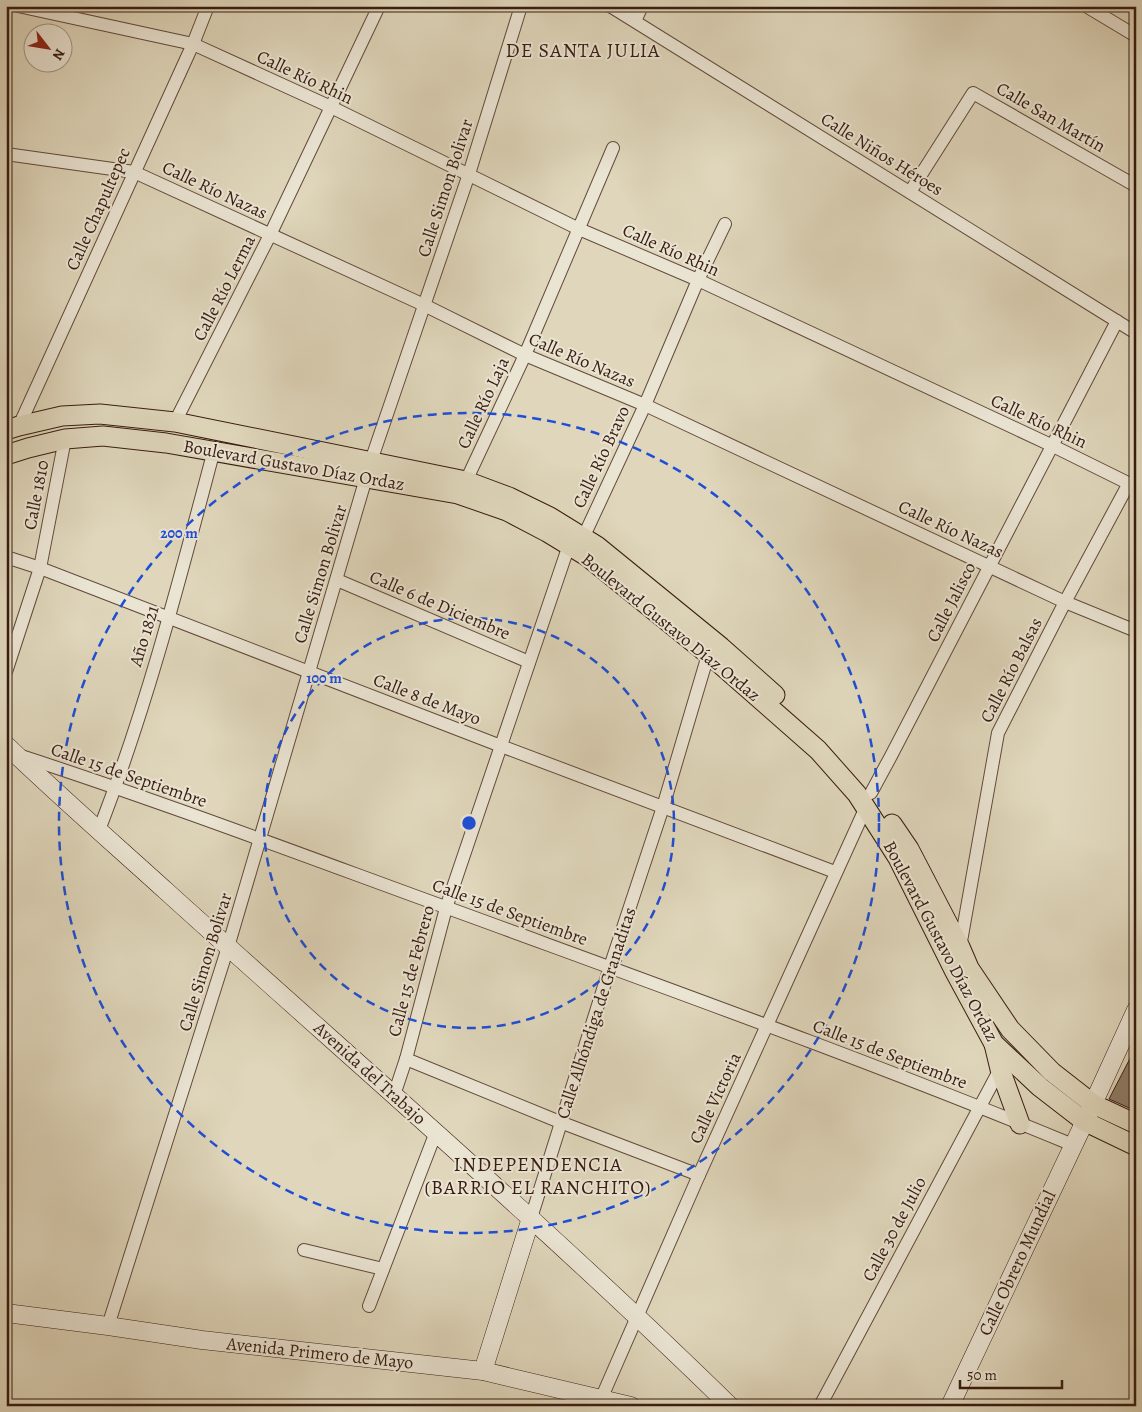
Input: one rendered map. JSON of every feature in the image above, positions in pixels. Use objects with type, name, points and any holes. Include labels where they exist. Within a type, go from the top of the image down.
[{"type":"main road","name":"Boulevard Gustavo Díaz Ordaz","points":[[13,428],[62,416],[100,414],[175,422],[369,469],[458,494],[507,511],[547,532],[576,542],[596,546],[722,647],[818,734],[908,849],[960,947],[969,968],[1010,1029],[1052,1072],[1093,1104],[1136,1124]]},
{"type":"main road","name":"Boulevard Gustavo Díaz Ordaz","points":[[6,455],[65,439],[103,436],[466,481],[509,497],[550,518],[576,542],[588,557],[708,655],[818,750],[869,800],[954,972],[994,1044],[1040,1088],[1084,1121],[1136,1146]]},
{"type":"main road","points":[[994,1044],[1000,1069],[1020,1124]]},
{"type":"street","name":"Calle Río Rhin","points":[[18,6],[192,44],[331,107],[579,229],[698,280],[1053,446],[1132,485]]},
{"type":"street","name":"Calle Chapultepec","points":[[13,428],[134,172],[208,6]]},
{"type":"street","name":"Calle Río Lerma","points":[[175,422],[270,235],[380,6]]},
{"type":"street","name":"Calle Simon Bolivar","points":[[108,1326],[228,947],[369,469],[469,174],[521,6]]},
{"type":"street","name":"Calle Niños Héroes","points":[[610,6],[1136,333]]},
{"type":"street","points":[[634,21],[642,6]]},
{"type":"street","points":[[1086,6],[1136,36]]},
{"type":"street","name":"Calle San Martín","points":[[910,192],[973,93],[1136,186]]},
{"type":"street","name":"Calle Río Laja","points":[[466,481],[525,355],[613,148]]},
{"type":"street","name":"Calle Río Nazas","points":[[6,154],[134,172],[424,305],[525,355],[644,405],[1065,602],[1136,631]]},
{"type":"street","name":"Calle Río Bravo","points":[[576,542],[644,405],[698,280],[725,224]]},
{"type":"street","name":"Calle Jalisco","points":[[869,800],[1053,446],[1116,320]]},
{"type":"street","name":"Calle 1810","points":[[6,672],[40,568],[65,439]]},
{"type":"street","name":"Año 1821","points":[[99,830],[116,787],[168,618],[214,450]]},
{"type":"street","name":"Calle Río Balsas","points":[[960,947],[998,733],[1065,602],[1132,485]]},
{"type":"street","name":"Calle 15 de Febrero","points":[[394,1094],[406,1059],[446,908],[529,662],[576,542]]},
{"type":"street","name":"Calle 8 de Mayo","points":[[6,557],[40,568],[501,746],[835,872]]},
{"type":"street","name":"Calle 6 de Diciembre","points":[[337,580],[529,662]]},
{"type":"street","name":"Calle Alhóndiga de Granaditas","points":[[483,1371],[560,1122],[664,807],[708,655]]},
{"type":"street","name":"Calle 15 de Septiembre","points":[[11,750],[610,967],[979,1107],[1072,1145]]},
{"type":"street","name":"Avenida del Trabajo","points":[[11,750],[531,1218],[637,1315],[730,1406]]},
{"type":"street","name":"Calle Victoria","points":[[600,1402],[699,1175],[869,800]]},
{"type":"street","name":"Calle Obrero Mundial","points":[[950,1406],[1136,1010]]},
{"type":"street","points":[[406,1059],[560,1122],[699,1175]]},
{"type":"street","name":"Calle 30 de Julio","points":[[820,1406],[1000,1069]]},
{"type":"street","points":[[369,1306],[436,1132]]},
{"type":"street","points":[[304,1250],[383,1269]]},
{"type":"street","name":"Avenida Primero de Mayo","points":[[6,1314],[108,1326],[202,1340],[483,1371],[600,1402],[631,1406]]},
{"type":"building","points":[[1136,1047],[1136,1111],[1109,1099]]},
{"type":"district","name":"DE SANTA JULIA","points":[[583,50]]},
{"type":"district","name":"INDEPENDENCIA (BARRIO EL RANCHITO)","points":[[538,1176]]}]
